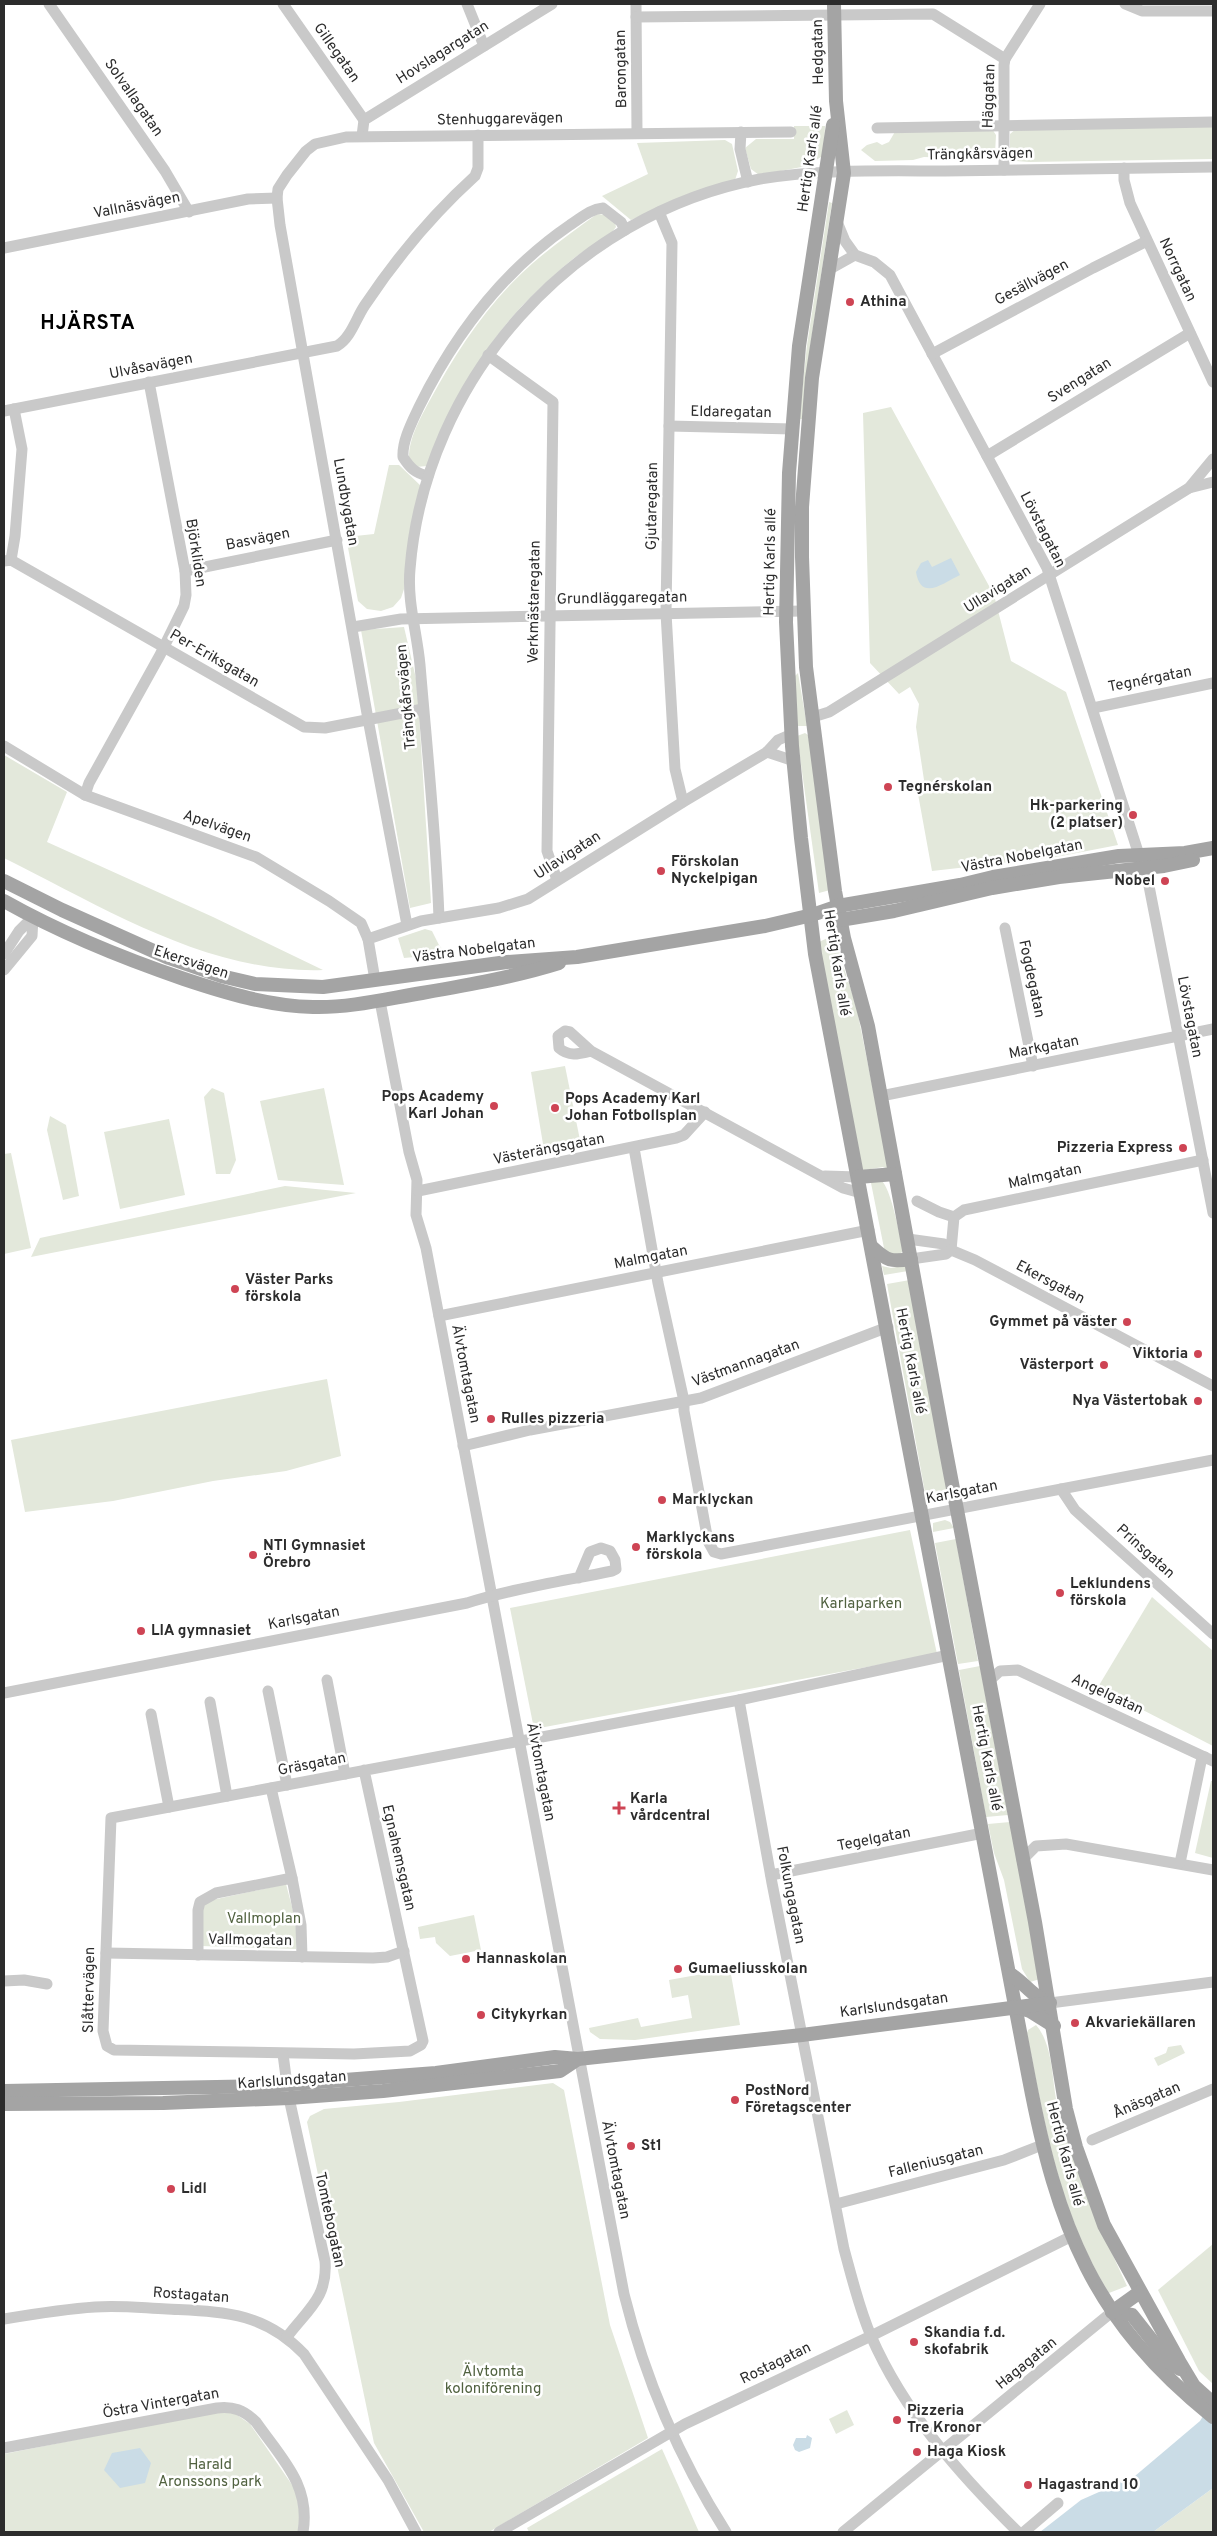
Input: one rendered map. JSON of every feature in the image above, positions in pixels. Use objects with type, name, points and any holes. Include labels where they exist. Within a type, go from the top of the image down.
[{"type":"main road","name":"Hedgatan","points":[[834,10],[836,101]]},
{"type":"main road","name":"Hertig Karls allé","points":[[836,101],[844,173],[838,224],[819,324],[807,429],[802,507],[803,610],[806,667],[839,913],[868,1026],[956,1509],[1050,2003],[1066,2109],[1078,2155],[1104,2225],[1185,2372],[1210,2407]]},
{"type":"main road","name":"Hertig Karls allé","points":[[836,101],[799,346],[788,482],[786,610],[792,734],[801,838],[816,954],[1042,2145],[1050,2177],[1072,2236],[1095,2286],[1112,2312],[1154,2364],[1210,2407]]},
{"type":"main road","points":[[792,429],[807,429]]},
{"type":"main road","name":"Västra Nobelgatan","points":[[839,913],[993,877],[1139,855],[1185,853],[1213,848]]},
{"type":"main road","name":"Västra Nobelgatan","points":[[375,980],[515,961],[577,958],[765,926],[812,915],[894,912],[992,888],[1059,877],[1164,866],[1213,856]]},
{"type":"main road","name":"Ekersvägen","points":[[4,881],[42,901],[169,958],[221,976],[255,984],[291,987],[323,987],[375,980]]},
{"type":"main road","name":"Ekersvägen","points":[[4,901],[33,917],[133,961],[209,987],[275,1004],[314,1007],[380,1001]]},
{"type":"main road","points":[[33,917],[42,901]]},
{"type":"main road","name":"Västra Nobelgatan","points":[[380,1001],[534,971],[577,958]]},
{"type":"main road","points":[[375,980],[380,1001]]},
{"type":"main road","points":[[858,1177],[895,1174]]},
{"type":"main road","points":[[872,1247],[884,1259],[897,1262],[911,1259]]},
{"type":"main road","points":[[1010,1974],[1023,1982],[1038,1999],[1050,2003]]},
{"type":"main road","name":"Karlslundsgatan","points":[[4,2104],[163,2103],[288,2092],[555,2057],[578,2059],[802,2035],[1050,2003]]},
{"type":"main road","points":[[1017,2007],[1054,2026]]},
{"type":"main road","name":"Karlslundsgatan","points":[[4,2091],[220,2088],[288,2092]]},
{"type":"main road","points":[[1112,2312],[1140,2292]]},
{"type":"main road","points":[[1112,2312],[1125,2312],[1132,2315],[1170,2363],[1185,2372]]},
{"type":"street","name":"Solvallagatan","points":[[49,4],[165,171],[189,212]]},
{"type":"street","name":"Gillegatan","points":[[283,4],[364,120]]},
{"type":"street","points":[[467,4],[484,46]]},
{"type":"street","name":"Hovslagargatan","points":[[364,120],[552,4]]},
{"type":"street","name":"Barongatan","points":[[636,4],[637,133]]},
{"type":"street","name":"Häggatan","points":[[1004,170],[1005,59],[1040,4]]},
{"type":"street","points":[[1125,4],[1142,11],[1213,11]]},
{"type":"street","points":[[636,17],[834,10],[933,14],[1005,59]]},
{"type":"street","points":[[277,198],[278,189],[306,150],[315,144],[331,140],[362,136],[364,120]]},
{"type":"street","name":"Trängkårsvägen","points":[[877,128],[1004,124],[1213,122]]},
{"type":"street","points":[[741,132],[740,149],[748,182]]},
{"type":"street","points":[[637,133],[792,132]]},
{"type":"street","name":"Stenhuggarevägen","points":[[362,136],[637,133]]},
{"type":"street","name":"Ulvåsavägen","points":[[9,410],[304,352],[343,342],[360,312],[400,254],[428,221],[475,176],[478,168],[478,135]]},
{"type":"street","name":"Trängkårsvägen","points":[[439,918],[419,654],[409,594],[412,553],[428,476],[452,416],[488,355],[508,329],[547,289],[589,254],[626,230],[659,212],[718,190],[748,182],[783,176],[844,173],[1213,167]]},
{"type":"street","name":"Norrgatan","points":[[1124,168],[1124,180],[1130,203],[1213,382]]},
{"type":"street","name":"Vallnäsvägen","points":[[4,248],[248,199],[277,198]]},
{"type":"street","name":"Lundbygatan","points":[[277,198],[368,719],[408,925]]},
{"type":"street","points":[[428,476],[417,474],[410,468],[403,457],[405,440],[430,385],[446,357],[476,314],[534,254],[588,213],[603,208],[611,212],[626,230]]},
{"type":"street","name":"Gjutaregatan","points":[[659,212],[672,243],[666,613],[675,769],[682,802]]},
{"type":"street","points":[[830,269],[856,255],[845,241],[838,224]]},
{"type":"street","name":"Gesällvägen","points":[[932,354],[1147,241]]},
{"type":"street","name":"Lövstagatan","points":[[856,255],[874,262],[890,275],[1050,576],[1139,855]]},
{"type":"street","name":"Svengatan","points":[[987,456],[1190,333]]},
{"type":"street","name":"Verkmästaregatan","points":[[488,355],[553,402],[547,851],[557,880]]},
{"type":"street","name":"Björkliden","points":[[85,795],[163,648],[184,606],[186,595],[185,571],[149,382]]},
{"type":"street","points":[[7,561],[15,536],[22,449],[9,410]]},
{"type":"street","name":"Eldaregatan","points":[[669,426],[792,429]]},
{"type":"street","name":"Ullavigatan","points":[[813,718],[829,712],[1190,488],[1213,459]]},
{"type":"street","points":[[1190,488],[1213,482]]},
{"type":"street","name":"Basvägen","points":[[185,571],[337,540]]},
{"type":"street","name":"Per-Eriksgatan","points":[[7,561],[304,727],[325,728],[423,709]]},
{"type":"street","name":"Grundläggaregatan","points":[[353,627],[412,619],[803,610]]},
{"type":"street","name":"Tegnérgatan","points":[[1093,708],[1213,683]]},
{"type":"street","name":"Ullavigatan","points":[[368,939],[408,925],[516,904],[528,899],[682,802],[767,752],[778,740],[792,734]]},
{"type":"street","name":"Apelvägen","points":[[4,746],[85,795],[256,857],[362,923],[368,939],[375,980]]},
{"type":"street","points":[[767,752],[794,761]]},
{"type":"street","name":"Lövstagatan","points":[[1148,886],[1213,1213]]},
{"type":"street","points":[[4,954],[19,930],[33,917]]},
{"type":"street","points":[[4,970],[32,936],[33,917]]},
{"type":"street","name":"Fogdegatan","points":[[1005,928],[1033,1066]]},
{"type":"street","name":"Älvtomtagatan","points":[[380,1001],[418,1191],[416,1215],[426,1248],[578,2059],[628,2312],[643,2362],[672,2432],[726,2532]]},
{"type":"street","name":"Markgatan","points":[[880,1096],[1213,1029]]},
{"type":"street","points":[[591,1051],[825,1176],[844,1188],[861,1193]]},
{"type":"street","name":"Västerängsgatan","points":[[418,1191],[634,1148],[684,1134],[705,1112]]},
{"type":"street","points":[[634,1148],[656,1272],[684,1401]]},
{"type":"street","name":"Malmgatan","points":[[954,1217],[964,1210],[976,1207],[1203,1160]]},
{"type":"street","points":[[825,1176],[858,1177]]},
{"type":"street","points":[[911,1259],[946,1254],[951,1250],[954,1217],[939,1212],[917,1200]]},
{"type":"street","name":"Malmgatan","points":[[439,1316],[869,1230]]},
{"type":"street","name":"Ekersgatan","points":[[908,1239],[944,1244],[951,1250],[975,1260],[1213,1386]]},
{"type":"street","name":"Västmannagatan","points":[[464,1446],[522,1432],[700,1398],[888,1327]]},
{"type":"street","name":"Karlsgatan","points":[[684,1401],[684,1411],[709,1546],[717,1554],[1213,1460]]},
{"type":"street","name":"Prinsgatan","points":[[1061,1489],[1075,1510],[1213,1634]]},
{"type":"street","name":"Karlsgatan","points":[[4,1693],[458,1605],[491,1595],[579,1578]]},
{"type":"street","points":[[519,1742],[740,1700],[949,1655]]},
{"type":"street","name":"Angelgatan","points":[[989,1681],[1000,1672],[1018,1670],[1209,1759]]},
{"type":"street","points":[[328,1680],[345,1774]]},
{"type":"street","points":[[268,1691],[287,1785]]},
{"type":"street","name":"Folkungagatan","points":[[740,1700],[770,1875],[848,2265],[871,2336],[905,2399],[943,2452],[982,2497],[1018,2532]]},
{"type":"street","points":[[210,1702],[227,1796]]},
{"type":"street","points":[[151,1714],[169,1807]]},
{"type":"street","name":"Gräsgatan","points":[[111,1818],[519,1742]]},
{"type":"street","points":[[1180,1863],[1201,1762],[1209,1759]]},
{"type":"street","name":"Egnahemsgatan","points":[[364,1770],[404,1951]]},
{"type":"street","points":[[271,1788],[292,1878]]},
{"type":"street","name":"Slåttervägen","points":[[111,1818],[103,2031],[107,2046],[114,2050],[283,2054],[389,2053],[410,2051],[421,2045],[424,2041],[404,1951]]},
{"type":"street","name":"Tegelgatan","points":[[770,1875],[983,1833]]},
{"type":"street","points":[[1022,1860],[1036,1846],[1066,1844],[1213,1870]]},
{"type":"street","name":"Vallmogatan","points":[[198,1954],[198,1910],[200,1902],[216,1893],[292,1878],[301,1925],[302,1957]]},
{"type":"street","name":"Vallmogatan","points":[[106,1953],[372,1958],[387,1957],[404,1951]]},
{"type":"street","points":[[4,1981],[24,1980],[46,1984]]},
{"type":"street","name":"Karlslundsgatan","points":[[1050,2003],[1213,1982]]},
{"type":"street","points":[[283,2054],[288,2092]]},
{"type":"street","name":"Ånäsgatan","points":[[1092,2140],[1213,2089]]},
{"type":"street","name":"Tomtebogatan","points":[[288,2092],[325,2261],[326,2276],[325,2285],[316,2303],[288,2337]]},
{"type":"street","name":"Falleniusgatan","points":[[836,2204],[920,2180],[934,2180],[987,2165],[1042,2145]]},
{"type":"street","name":"Rostagatan","points":[[499,2532],[672,2432],[1072,2236]]},
{"type":"street","name":"Rostagatan","points":[[4,2319],[95,2306],[199,2310],[239,2315],[255,2320],[288,2337],[304,2354],[388,2480],[416,2532]]},
{"type":"street","name":"Hagagatan","points":[[843,2532],[1112,2312]]},
{"type":"street","name":"Östra Vintergatan","points":[[4,2448],[216,2408],[236,2408],[247,2413],[256,2422],[300,2488],[306,2515],[303,2532]]},
{"type":"street","points":[[1024,2532],[1058,2503]]},
{"type":"green space","points":[[794,126],[825,126],[824,155],[807,166],[759,175],[751,169],[745,148],[756,139],[794,139]]},
{"type":"green space","points":[[1213,126],[1213,159],[1029,162],[1015,161],[1010,153],[1010,134],[1016,129]]},
{"type":"green space","points":[[992,129],[996,135],[995,154],[989,159],[924,157],[913,160],[875,161],[861,150],[867,145],[877,142],[882,145],[889,142],[896,130]]},
{"type":"green space","points":[[725,140],[732,144],[738,171],[735,180],[673,201],[631,220],[602,196],[648,174],[637,143]]},
{"type":"green space","points":[[829,202],[832,203],[811,341],[802,419],[799,419],[807,345]]},
{"type":"green space","points":[[597,214],[609,217],[614,221],[616,227],[602,240],[578,255],[559,271],[536,292],[501,330],[459,395],[427,466],[416,467],[409,460],[409,452],[416,428],[440,383],[471,333],[495,302],[522,273]]},
{"type":"green space","points":[[891,407],[994,595],[1011,661],[1066,692],[1118,845],[1056,857],[932,871],[918,794],[924,780],[916,727],[919,704],[910,687],[899,694],[870,663],[863,413]]},
{"type":"green space","points":[[389,465],[399,465],[421,486],[411,529],[404,589],[401,598],[393,607],[381,611],[367,609],[358,601],[346,537],[374,534]]},
{"type":"green space","points":[[404,627],[417,683],[431,903],[410,908],[361,630]]},
{"type":"green space","points":[[798,673],[807,726],[797,726],[795,676]]},
{"type":"green space","points":[[805,733],[808,735],[818,790],[830,890],[819,893],[797,736]]},
{"type":"green space","points":[[4,755],[67,792],[47,842],[213,917],[323,970],[280,968],[239,961],[198,949],[118,916],[4,858]]},
{"type":"green space","points":[[425,929],[432,931],[446,954],[404,958],[398,938]]},
{"type":"green space","points":[[836,934],[840,956],[856,1005],[889,1169],[883,1167],[864,1170],[861,1168],[819,942]]},
{"type":"green space","name":"Pops Academy Karl Johan Fotbollsplan","points":[[565,1066],[581,1145],[544,1150],[531,1072]]},
{"type":"green space","points":[[212,1088],[224,1093],[236,1160],[230,1174],[216,1174],[204,1097]]},
{"type":"green space","points":[[324,1088],[344,1185],[278,1180],[260,1101]]},
{"type":"green space","points":[[50,1116],[66,1125],[79,1196],[63,1200],[47,1130]]},
{"type":"green space","points":[[169,1119],[185,1195],[120,1209],[104,1132]]},
{"type":"green space","points":[[11,1153],[31,1248],[4,1254],[4,1154]]},
{"type":"green space","points":[[873,1180],[881,1180],[888,1192],[895,1213],[903,1251],[899,1254],[895,1255],[885,1252],[871,1183]]},
{"type":"green space","points":[[285,1186],[356,1193],[31,1257],[40,1238]]},
{"type":"green space","points":[[907,1265],[908,1271],[884,1275],[882,1266],[891,1268]]},
{"type":"green space","points":[[910,1280],[948,1494],[926,1498],[887,1284]]},
{"type":"green space","points":[[327,1379],[341,1456],[286,1471],[213,1481],[113,1501],[25,1512],[11,1440]]},
{"type":"green space","points":[[945,1520],[950,1522],[954,1528],[933,1532],[933,1523]]},
{"type":"green space","name":"Karlaparken","points":[[910,1530],[937,1654],[534,1729],[510,1608]]},
{"type":"green space","points":[[956,1539],[978,1661],[958,1664],[935,1543]]},
{"type":"green space","points":[[1152,1597],[1213,1651],[1213,1746],[1098,1687]]},
{"type":"green space","points":[[980,1666],[1008,1815],[986,1817],[959,1670]]},
{"type":"green space","points":[[1211,1781],[1213,1781],[1213,1858],[1195,1853]]},
{"type":"green space","points":[[1010,1822],[1040,1979],[1030,1982],[1022,1969],[1004,1880],[994,1853],[988,1824]]},
{"type":"green space","name":"Vallmoplan","points":[[286,1884],[296,1922],[296,1949],[201,1946],[203,1902]]},
{"type":"green space","points":[[474,1915],[481,1950],[450,1956],[436,1943],[435,1937],[420,1939],[418,1927]]},
{"type":"green space","points":[[730,1969],[740,2025],[635,2040],[600,2039],[590,2032],[589,2028],[638,2018],[641,2027],[692,2018],[688,1995],[672,1998],[669,1980]]},
{"type":"green space","points":[[1036,2025],[1042,2034],[1050,2055],[1056,2101],[1074,2156],[1090,2200],[1127,2286],[1109,2293],[1092,2263],[1078,2232],[1056,2168],[1047,2134],[1027,2033],[1028,2030]]},
{"type":"green space","points":[[1181,2045],[1185,2053],[1158,2066],[1154,2058],[1166,2053],[1168,2047]]},
{"type":"green space","name":"Älvtomta koloniförening","points":[[553,2083],[564,2090],[610,2325],[648,2438],[489,2532],[424,2532],[374,2443],[307,2122],[310,2116],[324,2109],[399,2102]]},
{"type":"green space","points":[[1213,2244],[1213,2384],[1199,2371],[1158,2290]]},
{"type":"green space","points":[[847,2410],[854,2425],[836,2434],[829,2419]]},
{"type":"green space","name":"Harald Aronssons park","points":[[215,2412],[233,2412],[250,2424],[297,2492],[302,2505],[298,2532],[4,2532],[4,2454]]},
{"type":"green space","points":[[662,2449],[699,2532],[529,2532],[527,2528]]},
{"type":"green space","points":[[1213,2488],[1213,2532],[1153,2532]]},
{"type":"water","points":[[951,558],[960,575],[934,588],[923,586],[916,572],[921,563],[928,560],[932,567]]},
{"type":"water","points":[[1213,2400],[1213,2488],[1153,2532],[1040,2532],[1081,2500],[1135,2476],[1200,2421]]},
{"type":"water","points":[[807,2435],[812,2438],[810,2448],[799,2452],[795,2450],[793,2445],[796,2438],[806,2438]]},
{"type":"water","points":[[140,2448],[151,2463],[145,2483],[120,2488],[104,2470],[112,2453]]},
{"type":"place","name":"Athina","points":[[850,302]]},
{"type":"place","name":"Tegnérskolan","points":[[888,787]]},
{"type":"place","name":"Hk-parkering (2 platser)","points":[[1133,815]]},
{"type":"place","name":"Förskolan Nyckelpigan","points":[[661,871]]},
{"type":"place","name":"Nobel","points":[[1165,881]]},
{"type":"place","name":"Pops Academy Karl Johan","points":[[494,1106]]},
{"type":"place","name":"Pops Academy Karl Johan Fotbollsplan","points":[[555,1108]]},
{"type":"place","name":"Pizzeria Express","points":[[1183,1148]]},
{"type":"place","name":"Väster Parks förskola","points":[[235,1289]]},
{"type":"place","name":"Gymmet på väster","points":[[1127,1322]]},
{"type":"place","name":"Viktoria","points":[[1198,1354]]},
{"type":"place","name":"Västerport","points":[[1104,1365]]},
{"type":"place","name":"Nya Västertobak","points":[[1198,1401]]},
{"type":"place","name":"Rulles pizzeria","points":[[491,1419]]},
{"type":"place","name":"Marklyckan","points":[[662,1500]]},
{"type":"place","name":"Marklyckans förskola","points":[[636,1547]]},
{"type":"place","name":"NTI Gymnasiet Örebro","points":[[253,1555]]},
{"type":"place","name":"Leklundens förskola","points":[[1060,1593]]},
{"type":"place","name":"LIA gymnasiet","points":[[141,1631]]},
{"type":"place","name":"Karla vårdcentral","points":[[619,1808]]},
{"type":"place","name":"Hannaskolan","points":[[466,1959]]},
{"type":"place","name":"Gumaeliusskolan","points":[[678,1969]]},
{"type":"place","name":"Citykyrkan","points":[[481,2015]]},
{"type":"place","name":"Akvariekällaren","points":[[1075,2023]]},
{"type":"place","name":"PostNord Företagscenter","points":[[735,2100]]},
{"type":"place","name":"St1","points":[[631,2146]]},
{"type":"place","name":"Lidl","points":[[171,2189]]},
{"type":"place","name":"Skandia f.d. skofabrik","points":[[914,2342]]},
{"type":"place","name":"Pizzeria Tre Kronor","points":[[897,2420]]},
{"type":"place","name":"Haga Kiosk","points":[[917,2452]]},
{"type":"place","name":"Hagastrand 10","points":[[1028,2485]]},
{"type":"district","name":"HJÄRSTA","points":[[88,324]]}]
